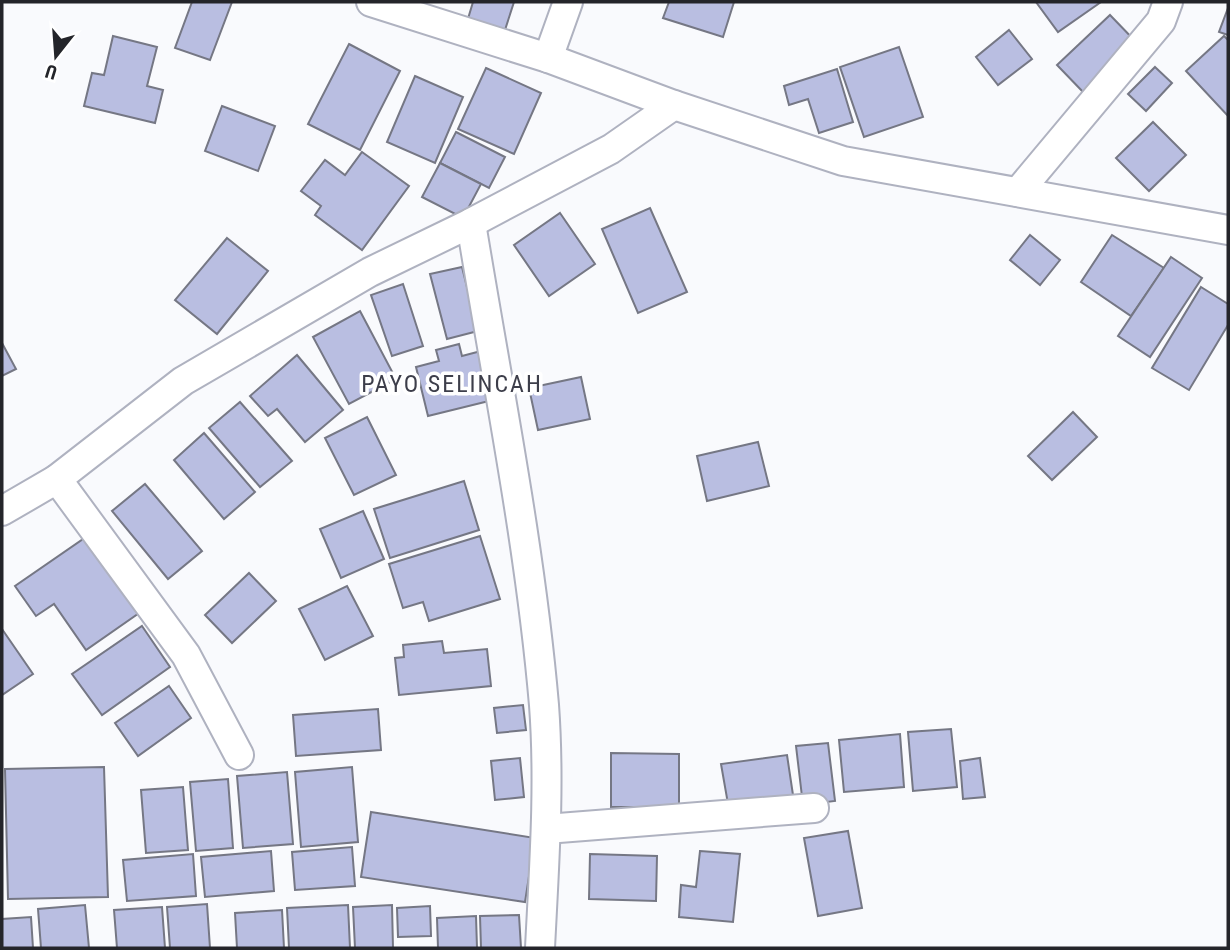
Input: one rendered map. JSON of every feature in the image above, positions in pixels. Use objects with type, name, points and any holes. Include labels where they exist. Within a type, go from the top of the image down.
[{"type":"street","points":[[371,2],[548,58],[674,105],[843,161],[1228,230]]},
{"type":"street","points":[[548,58],[568,2]]},
{"type":"street","points":[[1018,192],[1161,21],[1168,2]]},
{"type":"street","points":[[2,511],[57,479],[183,381],[370,272],[471,223],[611,149],[674,105]]},
{"type":"street","points":[[471,223],[529,574],[544,707],[546,829],[540,948]]},
{"type":"street","points":[[57,479],[186,656],[239,755]]},
{"type":"street","points":[[546,829],[814,808]]},
{"type":"building","points":[[192,2],[232,2],[210,60],[175,48]]},
{"type":"building","points":[[473,2],[514,2],[504,33],[467,22]]},
{"type":"building","points":[[669,2],[734,2],[723,37],[663,18]]},
{"type":"building","points":[[1036,2],[1101,2],[1058,32]]},
{"type":"building","points":[[1228,8],[1228,35],[1219,32]]},
{"type":"building","points":[[1110,15],[1138,44],[1085,94],[1057,65]]},
{"type":"building","points":[[1009,30],[1032,59],[998,85],[976,57]]},
{"type":"building","points":[[113,36],[157,47],[147,86],[163,90],[155,123],[84,106],[92,73],[104,75]]},
{"type":"building","points":[[1224,36],[1228,40],[1228,116],[1186,71]]},
{"type":"building","points":[[349,44],[400,71],[360,150],[308,124]]},
{"type":"building","points":[[899,47],[923,117],[864,137],[840,67]]},
{"type":"building","points":[[1155,67],[1172,83],[1146,111],[1128,94]]},
{"type":"building","points":[[486,68],[541,93],[514,154],[458,129]]},
{"type":"building","points":[[837,69],[853,122],[819,133],[808,99],[789,105],[784,86]]},
{"type":"building","points":[[415,76],[463,97],[435,163],[387,142]]},
{"type":"building","points":[[222,106],[275,126],[258,171],[205,151]]},
{"type":"building","points":[[1153,122],[1186,155],[1149,191],[1116,158]]},
{"type":"building","points":[[456,132],[505,157],[489,188],[440,163]]},
{"type":"building","points":[[362,152],[409,186],[362,250],[315,215],[321,206],[301,191],[325,160],[345,175]]},
{"type":"building","points":[[440,163],[481,184],[463,218],[422,197]]},
{"type":"building","points":[[650,208],[687,292],[638,313],[602,229]]},
{"type":"building","points":[[560,213],[595,264],[549,296],[514,245]]},
{"type":"building","points":[[1030,235],[1060,260],[1040,285],[1010,260]]},
{"type":"building","points":[[1112,235],[1164,268],[1131,316],[1081,282]]},
{"type":"building","points":[[227,238],[268,271],[217,334],[175,300]]},
{"type":"building","points":[[1171,257],[1202,278],[1150,357],[1118,336]]},
{"type":"building","points":[[462,267],[478,331],[447,339],[430,274]]},
{"type":"building","points":[[403,284],[423,346],[392,356],[371,295]]},
{"type":"building","points":[[1201,287],[1228,304],[1228,325],[1189,390],[1152,368]]},
{"type":"building","points":[[360,311],[396,379],[349,404],[313,337]]},
{"type":"building","points":[[2,343],[16,369],[2,376]]},
{"type":"building","points":[[459,344],[462,356],[481,351],[493,400],[428,416],[416,367],[439,361],[436,350]]},
{"type":"building","points":[[297,355],[343,410],[305,442],[277,409],[268,416],[250,396]]},
{"type":"building","points":[[581,377],[590,419],[538,430],[529,388]]},
{"type":"building","points":[[240,402],[292,461],[260,487],[209,428]]},
{"type":"building","points":[[1073,412],[1097,437],[1052,480],[1028,456]]},
{"type":"building","points":[[367,417],[396,475],[354,495],[325,438]]},
{"type":"building","points":[[204,433],[255,492],[224,519],[174,460]]},
{"type":"building","points":[[758,442],[769,486],[707,501],[697,456]]},
{"type":"building","points":[[464,481],[479,530],[390,558],[374,509]]},
{"type":"building","points":[[145,484],[202,551],[168,579],[112,511]]},
{"type":"building","points":[[363,511],[384,559],[341,578],[320,529]]},
{"type":"building","points":[[89,535],[142,611],[86,650],[54,604],[36,616],[15,586]]},
{"type":"building","points":[[480,536],[500,599],[429,621],[423,602],[403,608],[389,564]]},
{"type":"building","points":[[249,573],[276,601],[232,643],[205,615]]},
{"type":"building","points":[[347,586],[373,636],[325,660],[299,609]]},
{"type":"building","points":[[142,626],[170,667],[102,715],[72,674]]},
{"type":"building","points":[[2,629],[33,674],[2,695]]},
{"type":"building","points":[[442,641],[444,653],[487,649],[491,686],[399,695],[395,658],[404,657],[403,645]]},
{"type":"building","points":[[169,686],[191,718],[138,756],[115,723]]},
{"type":"building","points":[[523,705],[526,730],[497,733],[494,708]]},
{"type":"building","points":[[378,709],[381,750],[296,756],[293,715]]},
{"type":"building","points":[[951,729],[957,787],[913,791],[908,732]]},
{"type":"building","points":[[900,734],[904,787],[844,792],[839,740]]},
{"type":"building","points":[[828,743],[835,801],[803,805],[796,746]]},
{"type":"building","points":[[611,753],[679,754],[679,807],[611,807]]},
{"type":"building","points":[[787,755],[793,795],[728,804],[721,764]]},
{"type":"building","points":[[520,758],[524,797],[495,800],[491,761]]},
{"type":"building","points":[[980,758],[985,797],[963,799],[960,761]]},
{"type":"building","points":[[104,767],[108,897],[8,899],[5,769]]},
{"type":"building","points":[[352,767],[358,842],[301,847],[295,772]]},
{"type":"building","points":[[287,772],[293,844],[243,848],[237,776]]},
{"type":"building","points":[[228,779],[233,848],[196,851],[190,782]]},
{"type":"building","points":[[183,787],[188,850],[146,853],[141,790]]},
{"type":"building","points":[[371,812],[535,838],[525,902],[361,877]]},
{"type":"building","points":[[848,831],[862,908],[818,916],[804,838]]},
{"type":"building","points":[[352,847],[355,886],[295,890],[292,852]]},
{"type":"building","points":[[271,851],[274,891],[205,897],[201,857]]},
{"type":"building","points":[[700,851],[740,854],[733,922],[679,917],[681,885],[696,887]]},
{"type":"building","points":[[193,854],[196,896],[127,901],[123,860]]},
{"type":"building","points":[[590,854],[657,856],[656,901],[589,899]]},
{"type":"building","points":[[207,904],[210,948],[170,948],[167,907]]},
{"type":"building","points":[[85,905],[89,948],[41,948],[38,909]]},
{"type":"building","points":[[348,905],[350,948],[289,948],[287,908]]},
{"type":"building","points":[[392,905],[393,948],[355,948],[353,907]]},
{"type":"building","points":[[430,906],[431,936],[398,937],[397,908]]},
{"type":"building","points":[[162,907],[165,948],[117,948],[114,910]]},
{"type":"building","points":[[282,910],[284,948],[237,948],[235,913]]},
{"type":"building","points":[[519,915],[521,948],[481,948],[480,916]]},
{"type":"building","points":[[476,916],[477,948],[438,948],[437,918]]},
{"type":"building","points":[[31,917],[33,948],[2,948],[2,919]]},
{"type":"district","name":"PAYO SELINCAH","points":[[452,384]]}]
